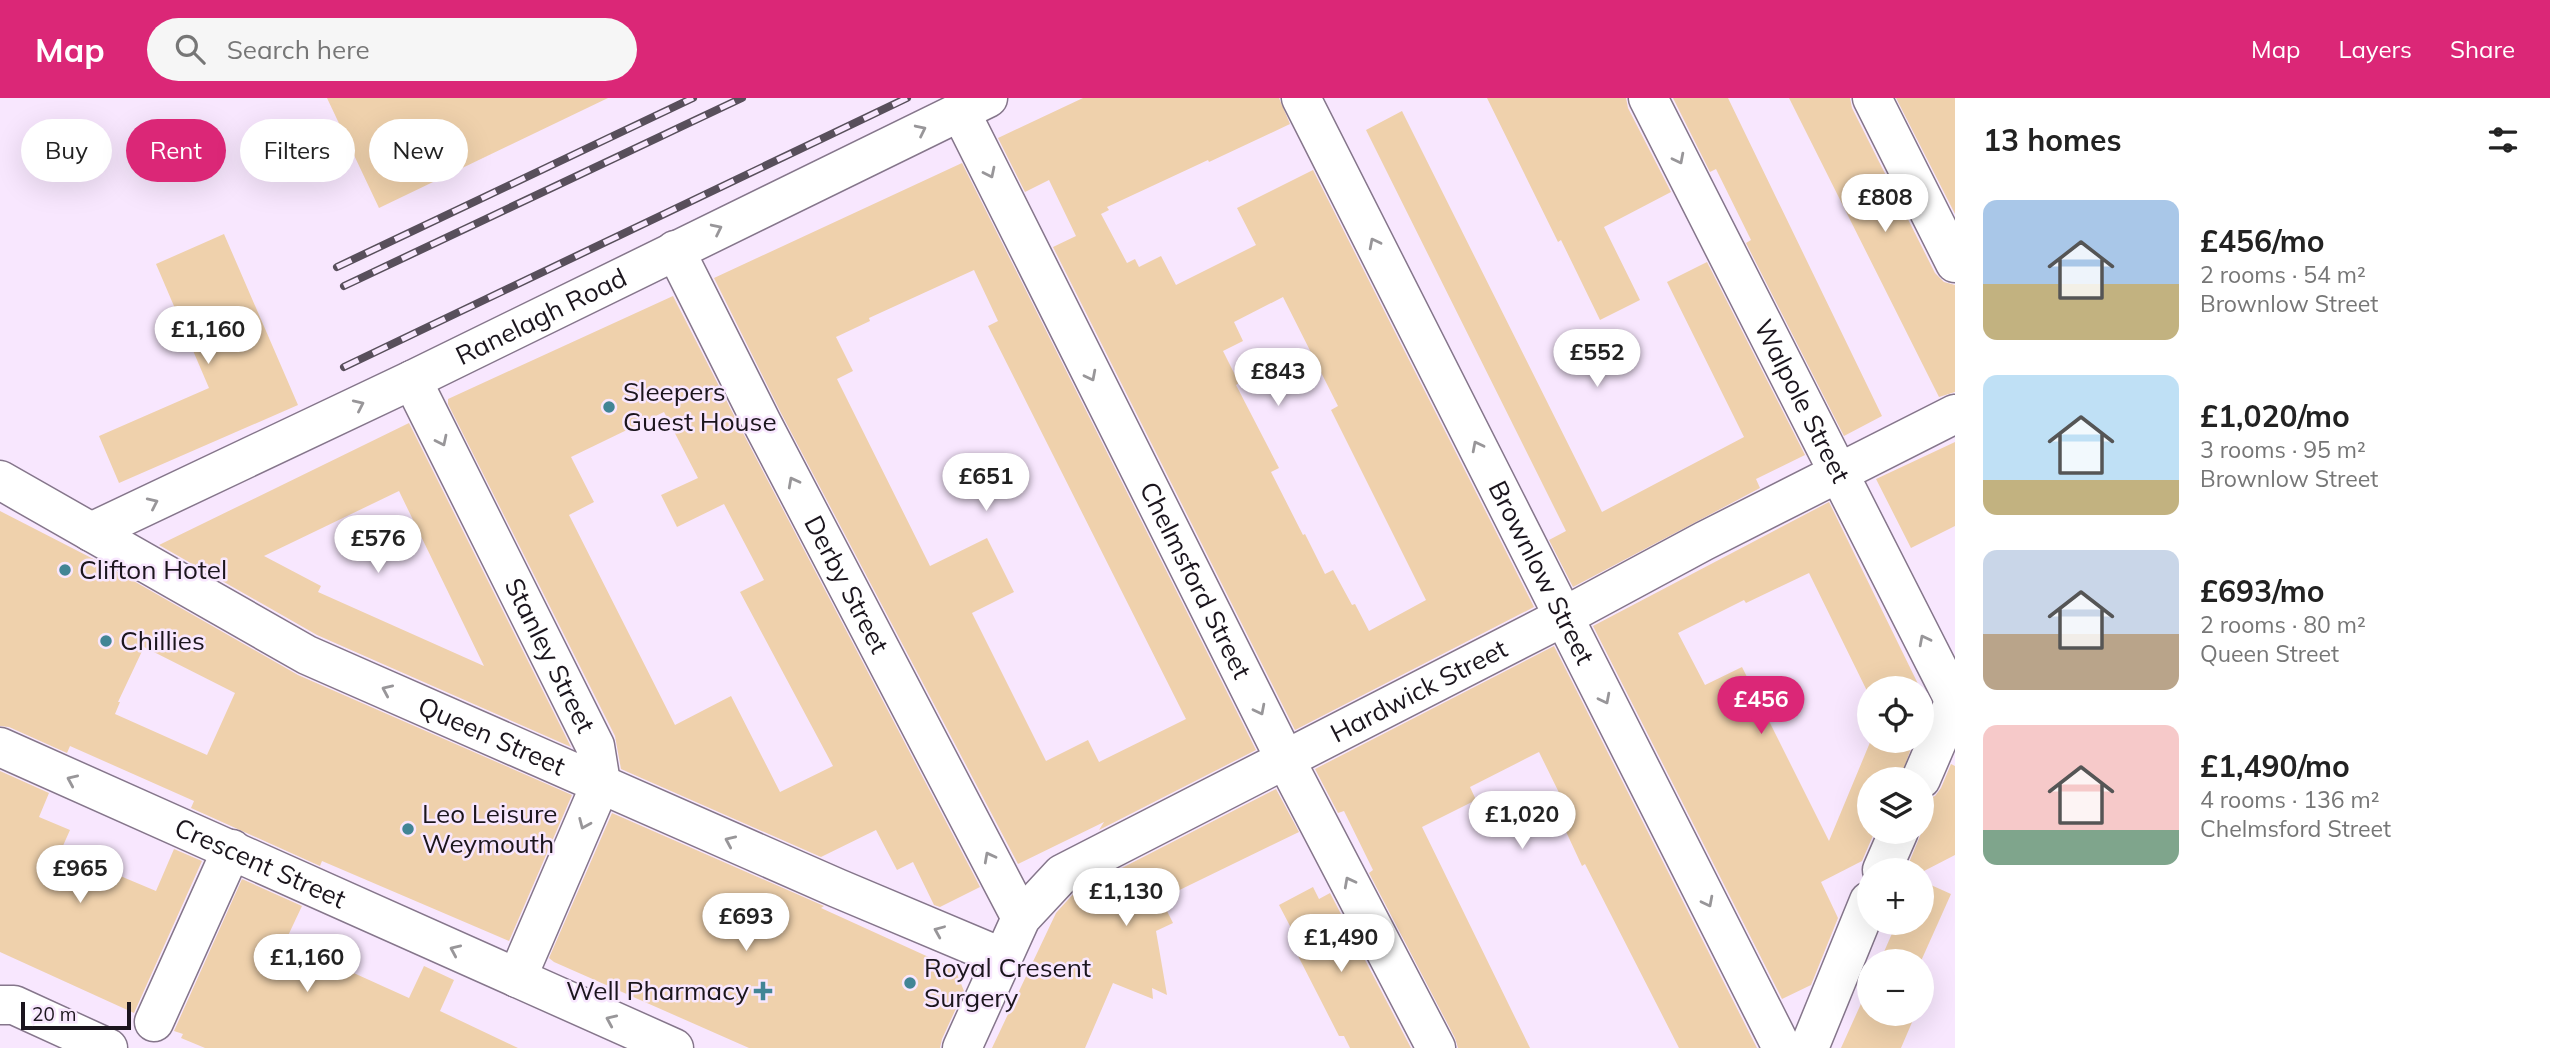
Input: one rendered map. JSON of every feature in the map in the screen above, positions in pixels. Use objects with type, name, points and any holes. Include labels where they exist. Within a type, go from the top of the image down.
[{"type":"street","name":"Brownlow Street","points":[[1301,98],[1782,1048]]},
{"type":"street","name":"Walpole Street","points":[[1648,98],[1955,701]]},
{"type":"street","points":[[1872,98],[1955,263]]},
{"type":"street","name":"Ranelagh Road","points":[[92,532],[412,380],[974,105]]},
{"type":"street","name":"Chelmsford Street","points":[[974,105],[1285,759],[1436,1048]]},
{"type":"street","name":"Derby Street","points":[[675,250],[762,423],[1021,918]]},
{"type":"street","name":"Stanley Street","points":[[412,380],[595,746],[601,783]]},
{"type":"street","name":"Hardwick Street","points":[[962,1048],[1021,918],[1062,874],[1955,414]]},
{"type":"street","name":"Queen Street","points":[[0,480],[307,655],[836,888],[1002,957]]},
{"type":"street","points":[[1926,767],[1955,701]]},
{"type":"street","name":"Crescent Street","points":[[0,747],[674,1048]]},
{"type":"street","points":[[517,978],[601,783]]},
{"type":"street","points":[[154,1022],[232,849]]},
{"type":"street","points":[[1809,1048],[1857,930]]},
{"type":"street","points":[[0,1005],[14,1005],[108,1048]]},
{"type":"building","points":[[327,98],[608,98],[468,165],[468,119],[369,119],[369,182],[433,182],[379,208],[355,157],[355,119],[337,119]]},
{"type":"building","points":[[1083,98],[1279,98],[1290,124],[1107,207],[1109,210],[1101,214],[1127,263],[1135,259],[1139,267],[1161,256],[1176,285],[1256,245],[1237,208],[1313,170],[1534,607],[1295,730],[1053,247],[1076,236],[1049,180],[1025,192],[998,138]],"holes":[[[1283,297],[1338,406],[1331,410],[1426,600],[1369,631],[1333,570],[1325,574],[1271,472],[1279,468],[1236,385],[1239,383],[1223,351],[1243,341],[1234,322]]]},
{"type":"building","points":[[1487,98],[1626,98],[1628,108],[1671,192],[1604,227],[1640,300],[1600,320]]},
{"type":"building","points":[[1673,98],[1728,98],[1882,416],[1844,436],[1746,243],[1751,240],[1716,169],[1710,172]]},
{"type":"building","points":[[1789,98],[1850,98],[1852,108],[1935,273],[1944,282],[1955,285],[1955,392],[1939,397]]},
{"type":"building","points":[[1896,98],[1955,98],[1955,214]]},
{"type":"building","points":[[1402,111],[1602,512],[1744,437],[1667,282],[1707,262],[1805,455],[1756,479],[1760,488],[1573,587],[1549,540],[1566,531],[1366,130]]},
{"type":"building","points":[[962,163],[1256,750],[1099,830],[1104,822],[1018,864],[781,413],[714,278]],"holes":[[[974,270],[998,321],[988,326],[1186,719],[1099,762],[1088,740],[1046,761],[972,613],[1014,592],[987,538],[930,566],[837,379],[853,371],[836,337],[870,321],[869,318]]]},
{"type":"building","points":[[224,234],[298,405],[119,483],[99,436],[209,388],[156,264]]},
{"type":"building","points":[[673,296],[980,887],[940,907],[934,905],[913,862],[897,870],[876,830],[821,857],[621,769],[615,736],[448,404],[448,399]],"holes":[[[664,412],[698,478],[661,495],[677,527],[724,504],[764,580],[740,592],[833,766],[780,792],[731,696],[675,725],[569,515],[594,502],[571,457]]]},
{"type":"building","points":[[409,423],[571,747],[317,635],[159,545]],"holes":[[[399,491],[484,666],[318,592],[321,586],[264,556]]]},
{"type":"building","points":[[1955,442],[1955,526],[1911,548],[1876,479]]},
{"type":"building","points":[[1829,502],[1914,676],[1860,676],[1809,573],[1746,603],[1744,600],[1678,633],[1705,685],[1742,667],[1829,841],[1857,774],[1857,844],[1869,844],[1863,858],[1857,858],[1857,864],[1821,882],[1838,918],[1811,985],[1782,999],[1593,626]]},
{"type":"building","points":[[0,511],[111,568],[298,675],[572,795],[509,941],[322,861],[320,866],[191,808],[194,801],[70,746],[67,753],[9,727],[0,726]],"holes":[[[144,647],[235,693],[207,755],[115,714]]]},
{"type":"building","points":[[1554,646],[1757,1048],[1679,1048],[1585,864],[1582,866],[1562,823],[1572,819],[1539,752],[1470,787],[1476,800],[1422,827],[1530,1048],[1458,1048],[1369,873],[1373,870],[1344,811],[1338,813],[1315,769]]},
{"type":"building","points":[[1866,753],[1909,753],[1904,767],[1860,767]]},
{"type":"building","points":[[1951,764],[1955,766],[1955,855],[1934,866],[1934,858],[1911,858],[1917,844],[1934,844],[1934,796],[1941,788]]},
{"type":"building","points":[[0,771],[49,793],[39,817],[70,830],[62,848],[125,878],[156,891],[174,849],[202,861],[134,1013],[0,952]]},
{"type":"building","points":[[1276,789],[1299,832],[1161,899],[1173,923],[1156,931],[1167,995],[1152,988],[1153,999],[1113,983],[1085,1048],[992,1048],[1056,913],[1075,892]]},
{"type":"building","points":[[612,813],[824,906],[821,908],[955,969],[964,991],[940,1048],[749,1048],[554,962],[549,958]]},
{"type":"building","points":[[242,879],[302,906],[285,942],[409,998],[424,966],[454,980],[440,1011],[518,1048],[205,1048],[181,1038],[183,1034],[174,1031]]},
{"type":"building","points":[[1934,886],[1951,894],[1934,932]]},
{"type":"building","points":[[1313,887],[1319,899],[1330,893],[1411,1048],[1350,1048],[1344,1036],[1339,1036],[1294,948],[1300,945],[1279,905]]},
{"type":"building","points":[[1891,935],[1933,935],[1926,949],[1885,949]]},
{"type":"building","points":[[1857,1013],[1857,1026],[1910,1026],[1901,1048],[1841,1048]]},
{"type":"railway","points":[[337,267],[693,98]]},
{"type":"railway","points":[[344,286],[742,98]]},
{"type":"railway","points":[[344,367],[907,98]]},
{"type":"place","name":"Sleepers Guest House","points":[[609,407]]},
{"type":"place","name":"Clifton Hotel","points":[[65,570]]},
{"type":"place","name":"Chillies","points":[[106,641]]},
{"type":"place","name":"Leo Leisure Weymouth","points":[[408,829]]},
{"type":"place","name":"Royal Cresent Surgery","points":[[910,983]]},
{"type":"place","name":"Well Pharmacy","points":[[763,991]]}]
